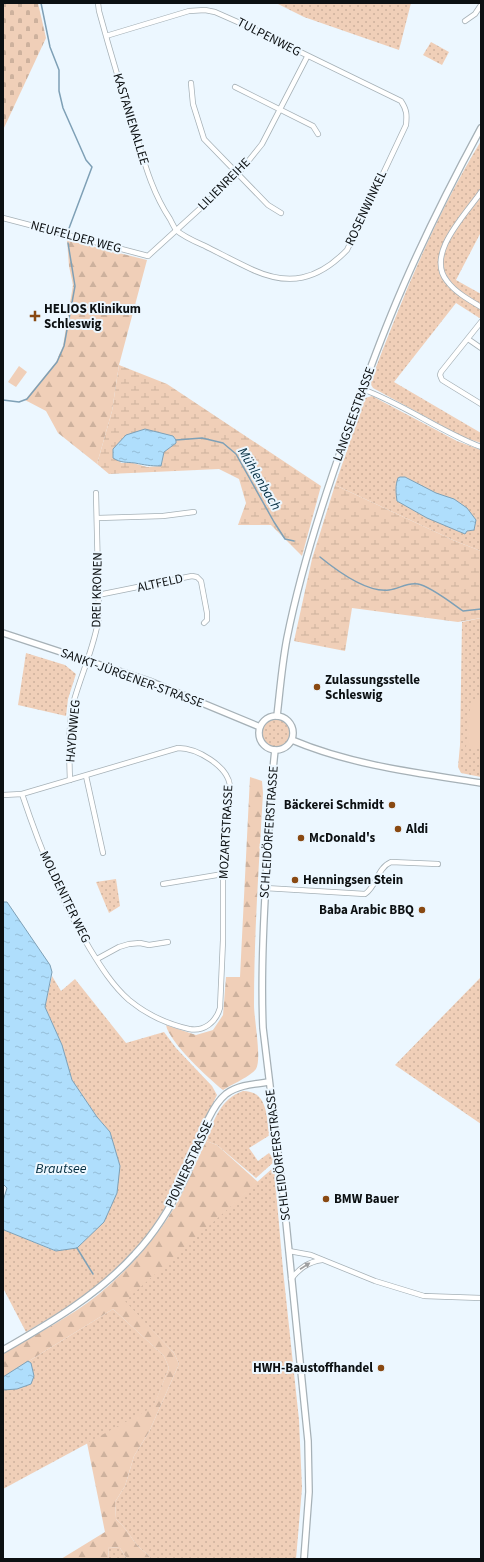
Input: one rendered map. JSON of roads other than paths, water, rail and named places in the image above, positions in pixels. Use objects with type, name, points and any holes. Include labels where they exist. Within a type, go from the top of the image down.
[{"type":"street","name":"KASTANIENALLEE","points":[[98,3],[106,36],[152,185],[165,212],[176,230]]},
{"type":"street","points":[[465,21],[475,14],[481,4]]},
{"type":"street","name":"TULPENWEG","points":[[106,36],[190,11],[205,10],[225,16],[401,102],[407,115],[406,125]]},
{"type":"street","name":"LILIENREIHE","points":[[148,256],[238,174],[262,144],[307,57]]},
{"type":"street","points":[[191,83],[193,104],[204,139],[268,205],[280,212]]},
{"type":"street","points":[[235,87],[313,126],[318,134]]},
{"type":"street","name":"ROSENWINKEL","points":[[176,230],[193,240],[269,276],[280,279],[291,279],[316,273],[336,261],[347,250],[406,125]]},
{"type":"street","name":"LANGSEESTRASSE","points":[[277,716],[287,639],[306,560],[329,482],[362,389],[391,315],[416,257],[481,128]]},
{"type":"street","points":[[481,192],[442,249],[440,265],[446,281],[457,292],[481,307]]},
{"type":"street","name":"NEUFELDER WEG","points":[[3,218],[148,256]]},
{"type":"street","points":[[481,322],[441,372],[440,376],[442,380],[481,404]]},
{"type":"street","points":[[468,339],[481,348]]},
{"type":"street","points":[[362,389],[382,397],[462,440],[481,447]]},
{"type":"street","name":"DREI KRONEN","points":[[87,661],[97,631],[99,616],[98,518],[96,492]]},
{"type":"street","points":[[98,518],[163,516],[194,512]]},
{"type":"street","name":"ALTFELD","points":[[98,595],[192,576],[197,577],[201,581],[207,613],[207,620],[204,623]]},
{"type":"street","name":"SANKT-JÜRGENER-STRASSE","points":[[3,633],[149,681],[260,727]]},
{"type":"street","name":"HAYDNWEG","points":[[70,780],[69,753],[73,705],[87,661]]},
{"type":"street","points":[[277,716],[282,717],[291,724],[293,729],[292,740],[285,748],[275,750],[265,746],[259,732],[260,727],[266,719],[277,716]]},
{"type":"street","points":[[292,740],[326,753],[363,762],[481,783]]},
{"type":"street","name":"MOZARTSTRASSE","points":[[22,794],[178,748],[186,748],[203,754],[226,773],[230,786],[223,874],[223,940],[220,1008],[218,1016],[212,1023],[199,1030],[178,1026]]},
{"type":"street","name":"SCHLEIDÖRFERSTRASSE","points":[[275,750],[265,888],[262,1002],[263,1028],[284,1202],[308,1441],[309,1492],[304,1559]]},
{"type":"street","points":[[86,776],[103,853]]},
{"type":"street","points":[[3,796],[22,794]]},
{"type":"street","name":"MOLDENITER WEG","points":[[22,794],[60,894],[96,959],[128,999],[141,1009],[159,1019],[178,1026]]},
{"type":"street","points":[[265,888],[364,894],[370,891],[384,865],[391,862],[438,864]]},
{"type":"street","points":[[163,884],[223,874]]},
{"type":"street","points":[[96,959],[119,947],[129,944],[140,942],[149,945],[168,942]]},
{"type":"street","name":"PIONIERSTRASSE","points":[[3,1350],[47,1324],[98,1289],[136,1254],[165,1216],[185,1179],[216,1106],[225,1095],[237,1088],[269,1082]]},
{"type":"street","points":[[289,1251],[300,1252],[375,1281],[424,1296],[481,1298]]},
{"type":"street","points":[[291,1279],[304,1266],[312,1261],[322,1260]]},
{"type":"water","points":[[145,429],[173,436],[176,440],[176,443],[164,452],[161,466],[124,462],[113,458],[113,449],[126,435]]},
{"type":"water","points":[[405,477],[436,493],[454,499],[467,508],[476,520],[474,530],[467,531],[465,534],[427,518],[397,501],[396,484],[398,478]]},
{"type":"water","name":"Brautsee","points":[[3,902],[7,902],[50,965],[52,972],[45,1007],[62,1045],[72,1080],[97,1117],[110,1132],[120,1166],[117,1193],[104,1222],[77,1248],[56,1251],[4,1230],[3,1228],[3,1201],[7,1188],[3,1184]]},
{"type":"water","points":[[28,1361],[31,1363],[34,1376],[31,1384],[17,1389],[3,1390],[3,1377]]},
{"type":"waterway","points":[[41,3],[50,47],[59,70],[59,91],[63,108],[86,160],[92,167],[68,231]]},
{"type":"waterway","points":[[3,400],[19,402],[27,399],[57,362],[64,346],[75,286],[68,243]]},
{"type":"waterway","name":"Mühlenbach","points":[[176,440],[202,438],[223,443],[236,454],[285,539],[294,541]]},
{"type":"waterway","name":"Mühlenbach","points":[[320,557],[352,580],[371,588],[389,590],[410,584],[418,584],[423,585],[435,592],[463,611],[481,609]]},
{"type":"waterway","points":[[77,1248],[93,1274]]},
{"type":"place","name":"HELIOS Klinikum Schleswig","points":[[35,316]]},
{"type":"place","name":"Zulassungsstelle Schleswig","points":[[317,687]]},
{"type":"place","name":"Bäckerei Schmidt","points":[[392,805]]},
{"type":"place","name":"Aldi","points":[[398,829]]},
{"type":"place","name":"McDonald's","points":[[301,838]]},
{"type":"place","name":"Henningsen Stein","points":[[295,880]]},
{"type":"place","name":"Baba Arabic BBQ","points":[[422,910]]},
{"type":"place","name":"BMW Bauer","points":[[326,1199]]},
{"type":"place","name":"HWH-Baustoffhandel","points":[[381,1368]]}]
